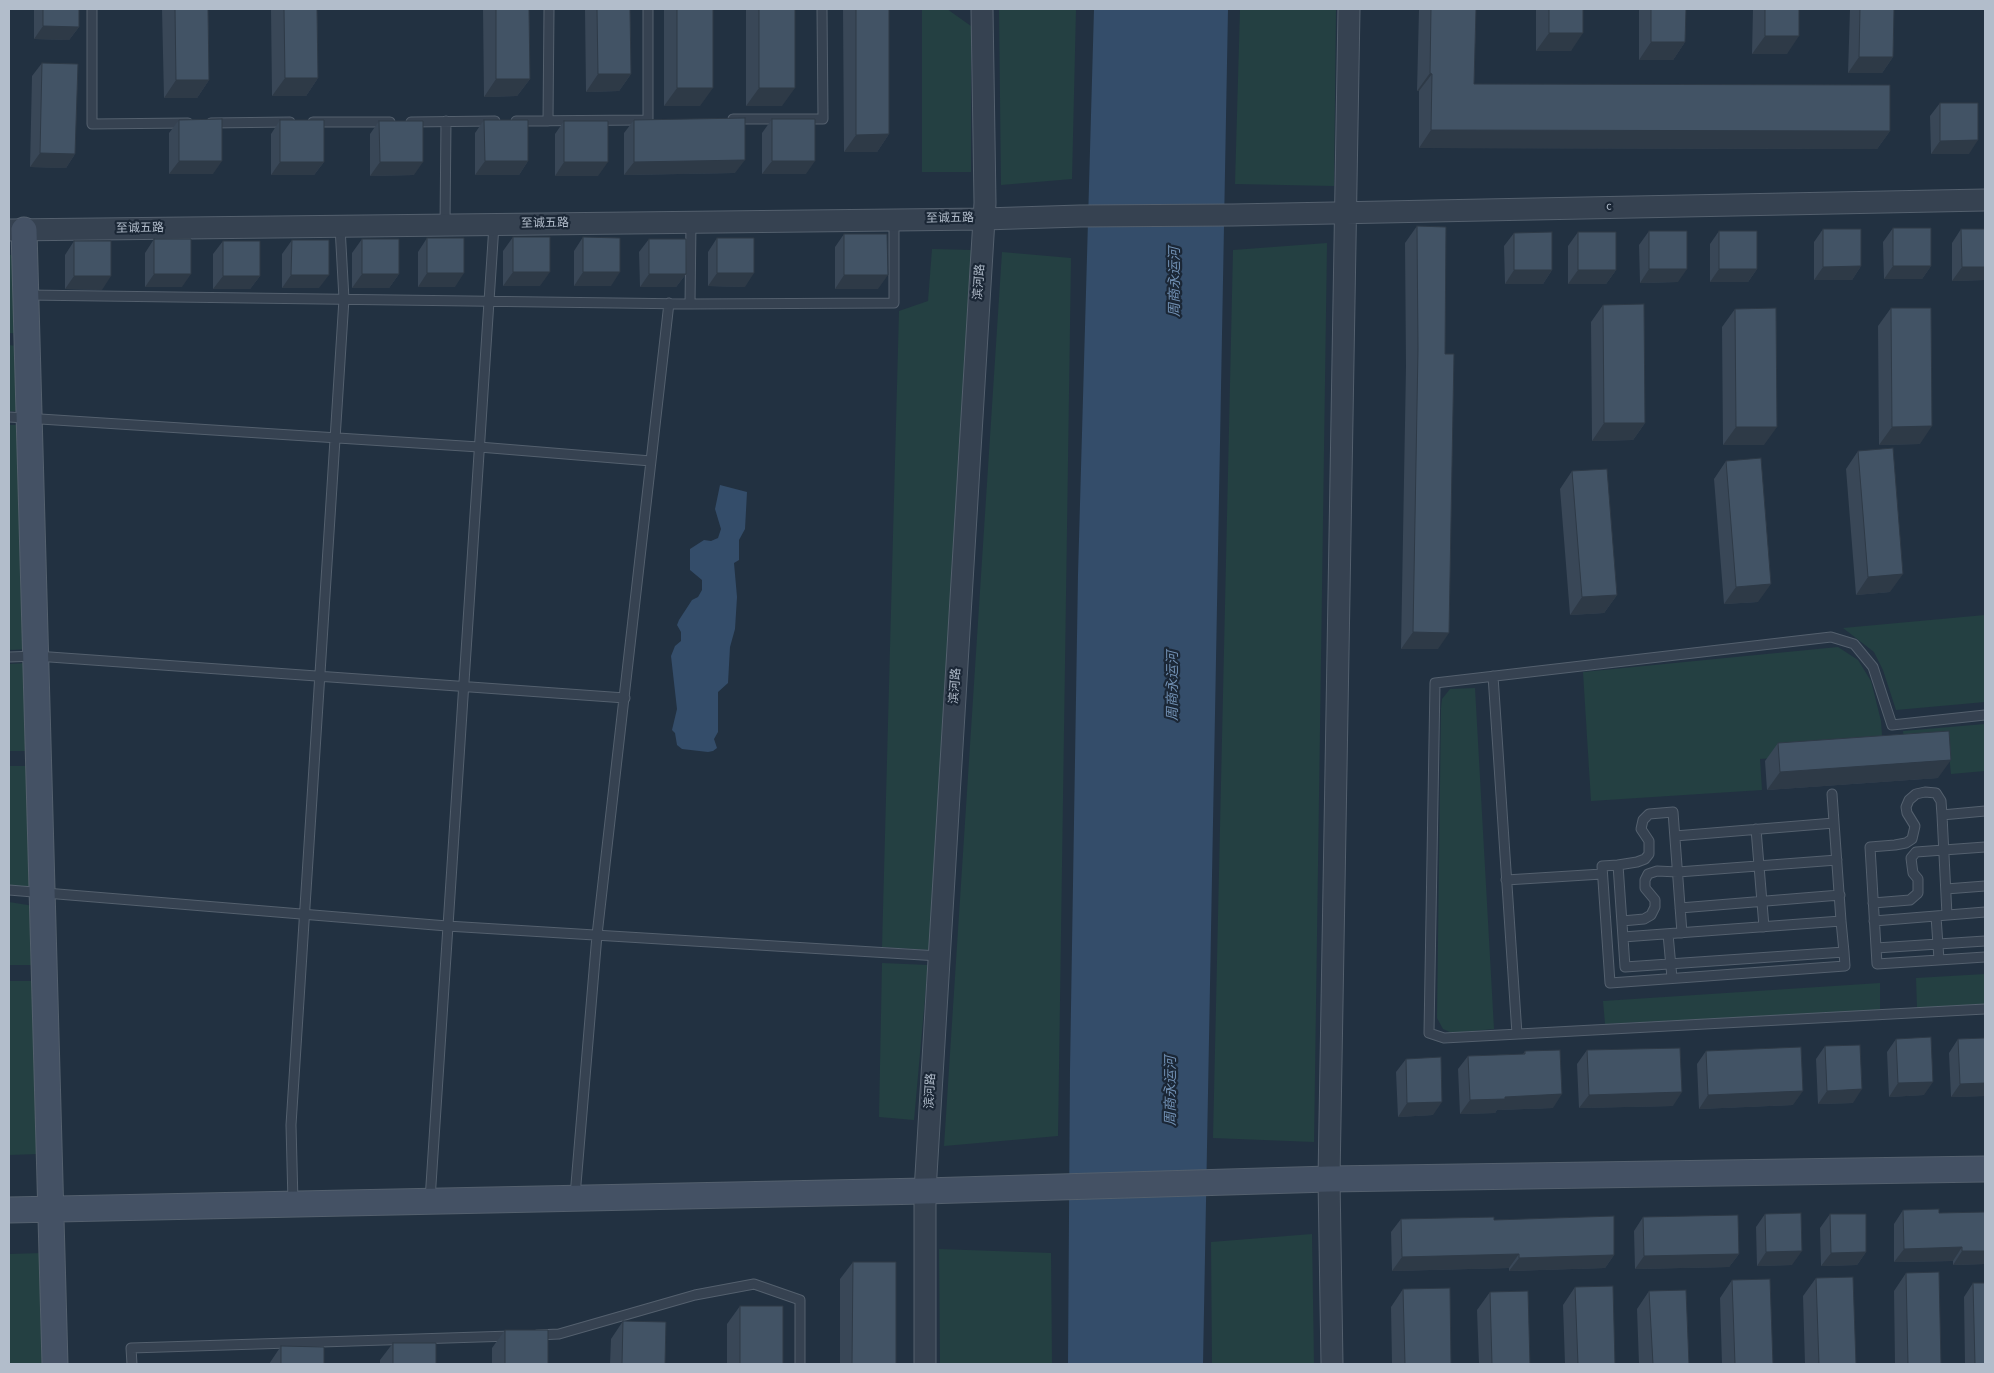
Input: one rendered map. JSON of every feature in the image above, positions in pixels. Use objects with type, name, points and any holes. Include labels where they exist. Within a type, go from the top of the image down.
[{"type":"main road","points":[[16,230],[26,295],[19,418],[36,656],[55,1364]]},
{"type":"main road","points":[[9,1210],[925,1191],[1329,1179],[1985,1169]]},
{"type":"street","points":[[1332,1364],[1329,1179],[1349,9]]},
{"type":"street","name":"滨河路","points":[[925,1364],[925,1191],[984,219],[979,10]]},
{"type":"street","name":"c","points":[[1233,215],[1985,200]]},
{"type":"street","name":"至诚五路","points":[[16,230],[1233,215]]},
{"type":"lane","points":[[92,9],[92,124],[658,120]]},
{"type":"lane","points":[[548,9],[548,121]]},
{"type":"lane","points":[[648,9],[648,120]]},
{"type":"lane","points":[[726,119],[823,119],[822,9]]},
{"type":"lane","points":[[445,225],[446,121]]},
{"type":"lane","points":[[26,295],[690,304],[894,303],[894,220]]},
{"type":"lane","points":[[690,304],[691,222]]},
{"type":"lane","points":[[430,1202],[494,224]]},
{"type":"lane","points":[[293,1205],[291,1124],[344,299],[340,226]]},
{"type":"lane","points":[[575,1198],[598,935],[669,303]]},
{"type":"lane","points":[[19,418],[479,447],[651,461]]},
{"type":"lane","points":[[1985,715],[1892,725],[1873,667],[1854,644],[1832,636],[1435,683],[1429,1033],[1444,1038],[1985,1009]]},
{"type":"lane","points":[[9,657],[36,656],[624,698]]},
{"type":"lane","points":[[1493,676],[1517,1034]]},
{"type":"lane","points":[[1947,915],[1941,801],[1936,793],[1925,792],[1916,794],[1909,800],[1906,807],[1907,813],[1915,826],[1912,839],[1906,843],[1870,847],[1877,964],[1985,957]]},
{"type":"lane","points":[[1682,933],[1673,812],[1649,814],[1643,820],[1641,829],[1649,841],[1649,854],[1645,859],[1637,862],[1602,866],[1610,983],[1845,966],[1832,794]]},
{"type":"lane","points":[[1942,814],[1985,811]]},
{"type":"lane","points":[[1675,836],[1834,824]]},
{"type":"lane","points":[[1756,830],[1764,927]]},
{"type":"lane","points":[[1873,903],[1910,900],[1918,892],[1918,880],[1913,873],[1911,858],[1916,852],[1985,847]]},
{"type":"lane","points":[[1622,920],[1644,918],[1651,914],[1655,907],[1654,900],[1645,888],[1645,880],[1648,874],[1657,871],[1678,872],[1837,860]]},
{"type":"lane","points":[[1618,865],[1625,967],[1844,952]]},
{"type":"lane","points":[[1506,880],[1602,874]]},
{"type":"lane","points":[[1946,889],[1985,886]]},
{"type":"lane","points":[[9,890],[447,926],[939,956]]},
{"type":"lane","points":[[1680,908],[1840,895]]},
{"type":"lane","points":[[1874,920],[1985,912]]},
{"type":"lane","points":[[1936,916],[1939,960]]},
{"type":"lane","points":[[1623,937],[1841,921]]},
{"type":"lane","points":[[1668,934],[1672,978]]},
{"type":"lane","points":[[1876,948],[1985,940]]},
{"type":"lane","points":[[529,1335],[559,1334],[696,1295],[754,1284],[800,1300],[800,1364]]},
{"type":"lane","points":[[132,1364],[131,1348],[519,1335]]},
{"type":"green space","points":[[922,9],[947,9],[971,26],[971,172],[922,172]]},
{"type":"green space","points":[[999,9],[1076,9],[1072,179],[1001,185]]},
{"type":"green space","points":[[1240,9],[1336,9],[1334,186],[1235,184]]},
{"type":"green space","points":[[1327,243],[1314,1142],[1213,1138],[1233,250]]},
{"type":"green space","points":[[932,249],[972,250],[929,950],[882,947],[899,311],[928,301]]},
{"type":"green space","points":[[1002,252],[1071,258],[1058,1136],[944,1146]]},
{"type":"green space","points":[[9,255],[16,255],[22,334],[9,333]]},
{"type":"green space","points":[[9,345],[24,347],[24,412],[9,411]]},
{"type":"green space","points":[[9,425],[26,425],[31,649],[9,650]]},
{"type":"green space","points":[[1985,615],[1985,702],[1896,710],[1883,670],[1874,652],[1843,628]]},
{"type":"green space","points":[[1838,647],[1858,660],[1871,681],[1881,721],[1883,750],[1760,759],[1762,790],[1591,801],[1583,672]]},
{"type":"green space","points":[[26,663],[28,751],[9,751],[9,664]]},
{"type":"green space","points":[[1475,688],[1494,1029],[1452,1033],[1443,1029],[1437,1018],[1441,708],[1442,699],[1450,689]]},
{"type":"green space","points":[[1985,724],[1985,771],[1951,774],[1948,745],[1905,749],[1903,731]]},
{"type":"green space","points":[[9,766],[31,766],[31,891],[9,887]]},
{"type":"green space","points":[[9,902],[34,906],[35,965],[9,965]]},
{"type":"green space","points":[[882,963],[928,965],[914,1120],[879,1117]]},
{"type":"green space","points":[[1985,974],[1985,1004],[1917,1008],[1916,978]]},
{"type":"green space","points":[[9,981],[34,981],[38,1154],[9,1155]]},
{"type":"green space","points":[[1880,983],[1880,1010],[1605,1024],[1603,1001]]},
{"type":"green space","points":[[1312,1234],[1314,1364],[1212,1364],[1211,1242]]},
{"type":"green space","points":[[939,1249],[1051,1253],[1052,1364],[940,1364]]},
{"type":"green space","points":[[43,1253],[45,1364],[9,1364],[9,1254]]},
{"type":"water","name":"周商永运河","points":[[1094,9],[1228,9],[1203,1364],[1068,1364],[1070,1069],[1078,574]]},
{"type":"water","points":[[720,485],[747,492],[745,529],[739,540],[739,560],[734,563],[737,597],[735,629],[730,647],[728,683],[718,692],[718,732],[714,739],[717,748],[708,752],[682,749],[677,745],[675,733],[672,730],[677,709],[671,656],[675,646],[681,641],[681,632],[677,625],[679,620],[692,600],[698,597],[702,590],[702,580],[690,570],[690,549],[704,540],[711,541],[718,538],[721,529],[715,509]]},
{"type":"building","points":[[43,9],[79,9],[79,27],[43,26]]},
{"type":"building","points":[[175,9],[208,9],[209,80],[176,80]]},
{"type":"building","points":[[284,9],[317,9],[318,78],[285,78]]},
{"type":"building","points":[[496,9],[529,9],[530,79],[496,79]]},
{"type":"building","points":[[597,9],[630,9],[631,74],[598,74]]},
{"type":"building","points":[[677,9],[713,9],[713,88],[677,88]]},
{"type":"building","points":[[759,9],[795,9],[795,88],[759,88]]},
{"type":"building","points":[[856,9],[889,9],[889,134],[856,135]]},
{"type":"building","points":[[1431,9],[1476,9],[1474,84],[1890,85],[1890,131],[1431,130]]},
{"type":"building","points":[[1549,9],[1583,9],[1583,33],[1549,33]]},
{"type":"building","points":[[1651,9],[1686,9],[1685,42],[1651,42]]},
{"type":"building","points":[[1765,9],[1799,9],[1799,36],[1765,36]]},
{"type":"building","points":[[1860,9],[1894,9],[1893,57],[1859,57]]},
{"type":"building","points":[[42,63],[78,64],[75,154],[40,153]]},
{"type":"building","points":[[1940,103],[1978,103],[1978,140],[1940,141]]},
{"type":"building","points":[[745,118],[745,160],[634,162],[634,120]]},
{"type":"building","points":[[222,119],[222,161],[179,161],[179,120]]},
{"type":"building","points":[[772,119],[815,119],[815,161],[772,161]]},
{"type":"building","points":[[280,120],[324,120],[324,162],[280,162]]},
{"type":"building","points":[[484,120],[528,120],[528,161],[485,161]]},
{"type":"building","points":[[379,121],[423,121],[423,162],[380,162]]},
{"type":"building","points":[[564,121],[608,121],[608,162],[564,162]]},
{"type":"building","points":[[1417,226],[1446,227],[1445,354],[1454,354],[1449,633],[1413,632],[1418,349]]},
{"type":"building","points":[[1893,228],[1931,228],[1931,266],[1893,266]]},
{"type":"building","points":[[1823,229],[1861,229],[1861,266],[1823,267]]},
{"type":"building","points":[[1961,229],[1985,229],[1985,267],[1962,267]]},
{"type":"building","points":[[1649,231],[1687,231],[1687,269],[1649,269]]},
{"type":"building","points":[[1719,231],[1757,231],[1757,269],[1719,269]]},
{"type":"building","points":[[1552,232],[1552,270],[1514,270],[1514,233]]},
{"type":"building","points":[[1578,232],[1616,232],[1616,270],[1578,270]]},
{"type":"building","points":[[844,234],[887,234],[888,275],[844,275]]},
{"type":"building","points":[[513,237],[550,237],[550,272],[513,272]]},
{"type":"building","points":[[583,237],[620,238],[620,272],[583,272]]},
{"type":"building","points":[[427,238],[464,238],[464,273],[427,273]]},
{"type":"building","points":[[717,238],[754,238],[754,273],[717,273]]},
{"type":"building","points":[[154,239],[191,239],[191,274],[154,274]]},
{"type":"building","points":[[362,239],[399,239],[399,274],[362,274]]},
{"type":"building","points":[[649,239],[686,239],[686,274],[649,274]]},
{"type":"building","points":[[292,240],[329,240],[329,275],[291,275]]},
{"type":"building","points":[[74,241],[111,241],[111,276],[74,276]]},
{"type":"building","points":[[223,241],[260,241],[260,276],[223,276]]},
{"type":"building","points":[[1644,304],[1645,423],[1604,423],[1603,305]]},
{"type":"building","points":[[1776,308],[1777,427],[1736,427],[1735,309]]},
{"type":"building","points":[[1891,308],[1931,308],[1932,426],[1892,427]]},
{"type":"building","points":[[1893,448],[1903,574],[1868,577],[1858,451]]},
{"type":"building","points":[[1761,458],[1771,584],[1736,587],[1726,461]]},
{"type":"building","points":[[1607,469],[1617,595],[1582,597],[1572,471]]},
{"type":"building","points":[[1949,731],[1951,760],[1780,772],[1778,743]]},
{"type":"building","points":[[1931,1037],[1933,1082],[1898,1083],[1896,1039]]},
{"type":"building","points":[[1985,1038],[1985,1083],[1960,1084],[1958,1039]]},
{"type":"building","points":[[1860,1045],[1862,1089],[1827,1091],[1825,1046]]},
{"type":"building","points":[[1801,1047],[1803,1091],[1708,1095],[1706,1051]]},
{"type":"building","points":[[1680,1048],[1682,1092],[1589,1095],[1587,1050]]},
{"type":"building","points":[[1560,1050],[1562,1094],[1470,1100],[1468,1056],[1525,1054],[1525,1051]]},
{"type":"building","points":[[1441,1057],[1442,1102],[1407,1103],[1406,1059]]},
{"type":"building","points":[[1939,1209],[1939,1213],[1985,1212],[1985,1251],[1962,1251],[1962,1247],[1904,1249],[1903,1210]]},
{"type":"building","points":[[1801,1213],[1802,1251],[1766,1252],[1765,1214]]},
{"type":"building","points":[[1830,1214],[1866,1214],[1866,1252],[1831,1253]]},
{"type":"building","points":[[1738,1215],[1739,1254],[1644,1256],[1643,1217]]},
{"type":"building","points":[[1614,1216],[1614,1255],[1519,1258],[1519,1254],[1402,1257],[1401,1219],[1494,1217],[1494,1220]]},
{"type":"building","points":[[853,1262],[896,1262],[896,1364],[852,1364]]},
{"type":"building","points":[[1939,1272],[1941,1364],[1908,1364],[1906,1273]]},
{"type":"building","points":[[1853,1277],[1856,1364],[1819,1364],[1816,1278]]},
{"type":"building","points":[[1770,1279],[1773,1364],[1735,1364],[1732,1280]]},
{"type":"building","points":[[1973,1283],[1985,1283],[1985,1364],[1975,1364]]},
{"type":"building","points":[[1613,1286],[1615,1364],[1578,1364],[1575,1287]]},
{"type":"building","points":[[1450,1288],[1451,1364],[1405,1364],[1403,1289]]},
{"type":"building","points":[[1686,1290],[1689,1364],[1653,1364],[1649,1291]]},
{"type":"building","points":[[1528,1291],[1530,1364],[1492,1364],[1490,1292]]},
{"type":"building","points":[[740,1306],[783,1306],[783,1364],[740,1364]]},
{"type":"building","points":[[623,1321],[666,1322],[665,1364],[622,1364]]},
{"type":"building","points":[[505,1330],[548,1330],[548,1364],[505,1364]]},
{"type":"building","points":[[393,1343],[436,1343],[436,1364],[393,1364]]},
{"type":"building","points":[[281,1346],[324,1347],[324,1364],[281,1364]]}]
